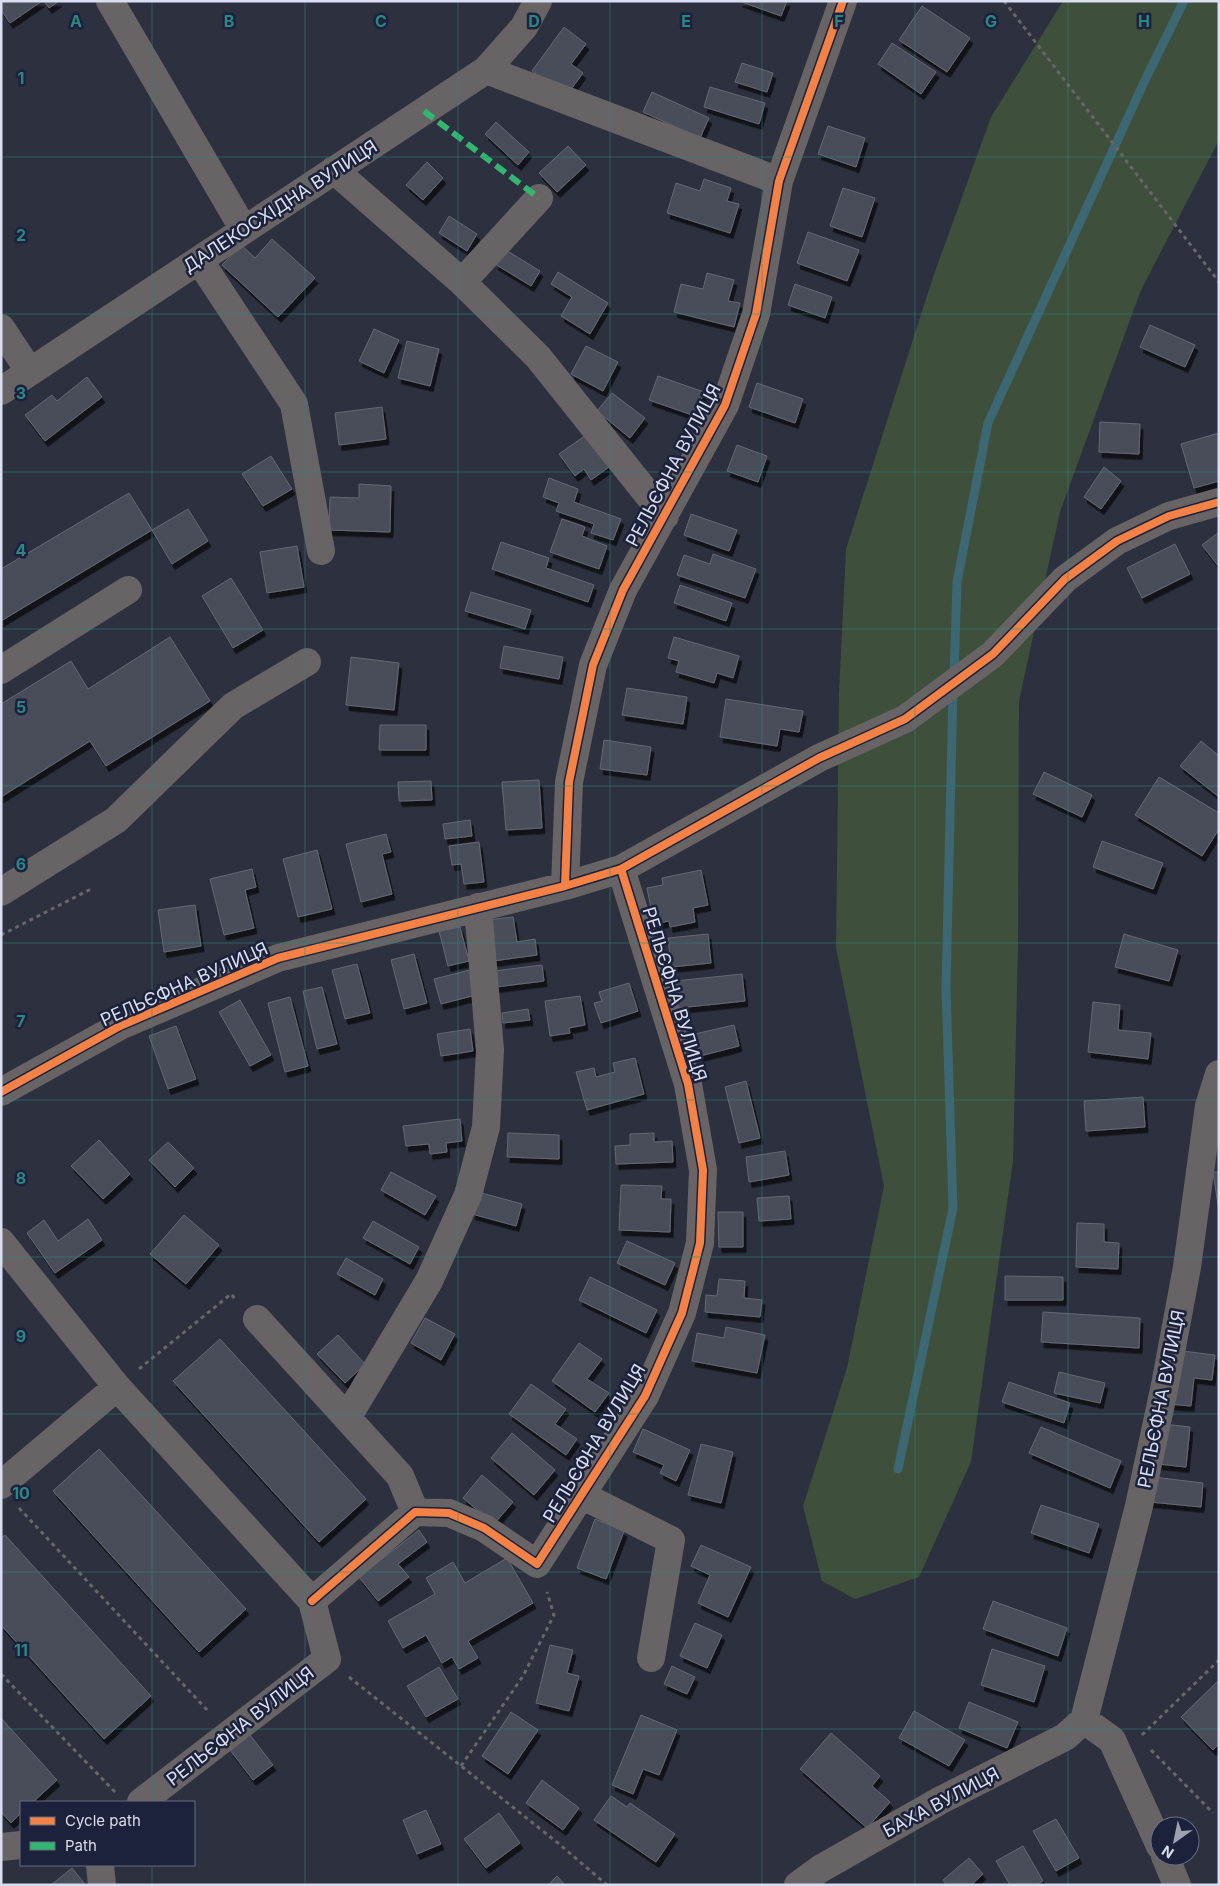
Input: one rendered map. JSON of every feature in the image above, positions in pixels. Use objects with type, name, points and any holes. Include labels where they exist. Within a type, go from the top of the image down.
[{"type":"street","points":[[110,1],[244,230]]},
{"type":"street","name":"ДАЛЕКОСХІДНА ВУЛИЦЯ","points":[[1,391],[486,70],[524,26],[538,1]]},
{"type":"street","name":"РЕЛЬЄФНА ВУЛИЦЯ","points":[[565,886],[569,782],[593,665],[623,590],[725,405],[756,314],[779,181],[842,1]]},
{"type":"street","points":[[486,70],[779,181]]},
{"type":"street","points":[[334,170],[462,282],[538,357],[665,516]]},
{"type":"street","points":[[462,282],[539,198]]},
{"type":"street","points":[[199,260],[294,404],[321,551]]},
{"type":"street","points":[[1,328],[30,372]]},
{"type":"street","name":"РЕЛЬЄФНА ВУЛИЦЯ","points":[[1,1092],[120,1026],[278,958],[565,886],[621,869],[819,758],[905,719],[993,654],[1065,579],[1117,541],[1169,516],[1219,502]]},
{"type":"street","points":[[1,670],[128,590]]},
{"type":"street","points":[[1,892],[116,820],[233,706],[307,662]]},
{"type":"street","name":"РЕЛЬЄФНА ВУЛИЦЯ","points":[[415,1512],[450,1513],[458,1516],[484,1528],[537,1564],[645,1396],[682,1313],[700,1243],[703,1170],[688,1084],[621,869]]},
{"type":"street","points":[[347,1418],[429,1281],[468,1195],[486,1128],[490,1050],[478,907]]},
{"type":"street","name":"РЕЛЬЄФНА ВУЛИЦЯ","points":[[1084,1720],[1139,1506],[1165,1385],[1188,1267],[1219,1074]]},
{"type":"street","points":[[1,1242],[117,1387],[312,1601],[415,1512],[400,1476],[257,1318]]},
{"type":"street","points":[[7,1484],[117,1387]]},
{"type":"street","points":[[581,1495],[671,1540],[651,1658]]},
{"type":"street","name":"РЕЛЬЄФНА ВУЛИЦЯ","points":[[129,1799],[230,1734],[327,1659],[312,1601]]},
{"type":"street","points":[[1084,1720],[1112,1740],[1150,1824]]},
{"type":"street","name":"БАХА ВУЛИЦЯ","points":[[798,1885],[820,1869],[941,1800],[1065,1737],[1084,1720]]},
{"type":"street","points":[[1,1847],[20,1845]]},
{"type":"street","points":[[100,1866],[102,1885]]},
{"type":"street","points":[[1168,1866],[1177,1885]]},
{"type":"path","points":[[1004,1],[1219,282]]},
{"type":"path","points":[[1,935],[91,889]]},
{"type":"path","points":[[117,1387],[231,1294],[257,1318]]},
{"type":"path","points":[[7,1484],[230,1734]]},
{"type":"path","points":[[461,1766],[523,1676],[554,1615]]},
{"type":"path","points":[[327,1659],[558,1843],[606,1885]]},
{"type":"path","points":[[1139,1738],[1219,1660]]},
{"type":"path","points":[[1,1674],[129,1799]]},
{"type":"path","points":[[1146,1745],[1213,1813]]},
{"type":"green space","points":[[1063,1],[1219,1],[1219,140],[1141,290],[1060,512],[1019,701],[1018,945],[1013,1161],[971,1462],[919,1577],[855,1599],[822,1581],[803,1506],[847,1368],[884,1186],[836,948],[839,693],[846,549],[933,277],[991,117]]},
{"type":"building","points":[[1,1],[42,1],[10,23],[1,10]]},
{"type":"building","points":[[44,1],[59,1],[49,8]]},
{"type":"building","points":[[739,1],[787,1],[781,16]]},
{"type":"building","points":[[922,6],[970,38],[947,72],[899,40]]},
{"type":"building","points":[[564,27],[586,44],[571,64],[583,73],[566,96],[532,71]]},
{"type":"building","points":[[892,43],[936,72],[921,94],[878,64]]},
{"type":"building","points":[[742,63],[773,73],[767,92],[735,82]]},
{"type":"building","points":[[710,87],[765,103],[759,124],[704,107]]},
{"type":"building","points":[[652,92],[709,118],[700,138],[643,112]]},
{"type":"building","points":[[496,122],[529,152],[518,165],[485,134]]},
{"type":"building","points":[[828,126],[865,138],[856,167],[818,154]]},
{"type":"building","points":[[568,146],[586,165],[557,192],[539,173]]},
{"type":"building","points":[[427,162],[443,178],[423,200],[406,185]]},
{"type":"building","points":[[704,179],[731,188],[727,201],[739,204],[730,233],[667,213],[676,183],[700,191]]},
{"type":"building","points":[[843,188],[875,198],[862,237],[830,226]]},
{"type":"building","points":[[449,216],[477,234],[467,251],[439,233]]},
{"type":"building","points":[[808,232],[859,250],[847,281],[797,263]]},
{"type":"building","points":[[272,239],[315,278],[278,317],[222,265],[241,245],[255,258]]},
{"type":"building","points":[[504,249],[540,271],[531,286],[495,264]]},
{"type":"building","points":[[558,272],[608,303],[590,334],[561,316],[572,297],[551,284]]},
{"type":"building","points":[[707,273],[734,280],[728,301],[740,303],[734,327],[674,312],[681,284],[703,289]]},
{"type":"building","points":[[795,284],[832,297],[825,318],[788,305]]},
{"type":"building","points":[[1150,325],[1195,345],[1185,367],[1140,347]]},
{"type":"building","points":[[374,329],[399,340],[384,373],[359,361]]},
{"type":"building","points":[[407,341],[439,349],[430,386],[398,378]]},
{"type":"building","points":[[586,346],[618,362],[603,391],[571,374]]},
{"type":"building","points":[[658,376],[704,392],[695,416],[649,400]]},
{"type":"building","points":[[87,377],[102,397],[45,441],[25,415],[52,395],[57,401]]},
{"type":"building","points":[[757,383],[803,399],[795,423],[749,407]]},
{"type":"building","points":[[612,393],[645,418],[630,438],[597,411]]},
{"type":"building","points":[[382,407],[386,439],[339,445],[335,413]]},
{"type":"building","points":[[1100,422],[1140,424],[1139,454],[1099,452]]},
{"type":"building","points":[[1219,433],[1219,481],[1194,488],[1181,444]]},
{"type":"building","points":[[586,435],[609,467],[591,480],[584,469],[575,476],[559,454]]},
{"type":"building","points":[[737,445],[767,456],[758,482],[727,471]]},
{"type":"building","points":[[271,456],[292,489],[263,506],[242,474]]},
{"type":"building","points":[[1104,467],[1121,481],[1101,509],[1084,497]]},
{"type":"building","points":[[549,478],[578,489],[574,502],[621,519],[613,540],[591,533],[594,524],[556,511],[559,503],[543,497]]},
{"type":"building","points":[[359,484],[391,486],[390,532],[329,530],[330,497],[359,498]]},
{"type":"building","points":[[129,493],[152,530],[1,621],[1,569]]},
{"type":"building","points":[[188,509],[208,541],[172,564],[152,530]]},
{"type":"building","points":[[691,514],[737,530],[729,551],[684,535]]},
{"type":"building","points":[[562,519],[585,527],[582,536],[607,546],[599,569],[550,552]]},
{"type":"building","points":[[1219,532],[1219,567],[1202,545]]},
{"type":"building","points":[[501,542],[549,558],[546,568],[594,585],[588,602],[492,569]]},
{"type":"building","points":[[1175,544],[1190,574],[1142,598],[1127,568]]},
{"type":"building","points":[[297,546],[304,587],[267,593],[260,552]]},
{"type":"building","points":[[713,554],[756,569],[745,598],[677,575],[684,555],[710,564]]},
{"type":"building","points":[[231,578],[263,630],[233,648],[202,596]]},
{"type":"building","points":[[680,585],[732,603],[726,621],[674,603]]},
{"type":"building","points":[[471,592],[531,610],[525,629],[465,611]]},
{"type":"building","points":[[170,637],[210,701],[106,766],[90,741],[1,797],[1,704],[71,661],[88,689]]},
{"type":"building","points":[[674,637],[739,656],[733,678],[717,673],[714,683],[676,672],[679,661],[668,658]]},
{"type":"building","points":[[504,646],[563,657],[559,679],[500,668]]},
{"type":"building","points":[[351,657],[399,663],[394,710],[346,705]]},
{"type":"building","points":[[627,688],[687,697],[683,724],[622,715]]},
{"type":"building","points":[[726,699],[803,711],[799,732],[780,729],[777,746],[720,737]]},
{"type":"building","points":[[380,725],[426,725],[426,750],[379,750]]},
{"type":"building","points":[[604,740],[651,747],[647,775],[600,769]]},
{"type":"building","points":[[1201,741],[1219,756],[1219,797],[1180,766]]},
{"type":"building","points":[[1044,772],[1092,795],[1082,817],[1033,794]]},
{"type":"building","points":[[1159,777],[1219,813],[1219,829],[1202,856],[1135,815]]},
{"type":"building","points":[[539,780],[542,828],[506,830],[502,782]]},
{"type":"building","points":[[431,781],[432,800],[399,801],[398,782]]},
{"type":"building","points":[[470,820],[472,836],[445,839],[443,824]]},
{"type":"building","points":[[386,834],[391,852],[382,854],[392,894],[361,902],[346,844]]},
{"type":"building","points":[[1102,841],[1163,863],[1153,889],[1093,867]]},
{"type":"building","points":[[479,842],[484,882],[464,884],[461,864],[452,865],[449,846]]},
{"type":"building","points":[[317,850],[332,909],[298,917],[283,859]]},
{"type":"building","points":[[252,869],[256,887],[245,890],[254,928],[224,935],[210,879]]},
{"type":"building","points":[[701,870],[708,905],[693,908],[695,922],[670,927],[669,921],[654,924],[647,888],[663,885],[662,878]]},
{"type":"building","points":[[195,905],[201,946],[164,952],[158,910]]},
{"type":"building","points":[[513,917],[517,942],[535,939],[537,955],[493,961],[487,920]]},
{"type":"building","points":[[460,927],[469,961],[448,966],[439,931]]},
{"type":"building","points":[[708,934],[711,963],[671,967],[668,938]]},
{"type":"building","points":[[1124,934],[1178,950],[1169,981],[1115,967]]},
{"type":"building","points":[[414,954],[427,1003],[404,1009],[391,960]]},
{"type":"building","points":[[357,964],[370,1013],[345,1019],[332,970]]},
{"type":"building","points":[[542,965],[544,981],[496,987],[494,971]]},
{"type":"building","points":[[470,970],[476,995],[441,1004],[434,979]]},
{"type":"building","points":[[742,974],[745,1001],[678,1008],[675,981]]},
{"type":"building","points":[[629,983],[638,1011],[601,1023],[594,1003],[602,1001],[599,992]]},
{"type":"building","points":[[322,987],[337,1044],[317,1049],[303,991]]},
{"type":"building","points":[[580,996],[585,1025],[569,1028],[570,1033],[550,1036],[545,1001]]},
{"type":"building","points":[[290,997],[308,1066],[285,1072],[268,1003]]},
{"type":"building","points":[[240,1000],[271,1055],[250,1066],[219,1012]]},
{"type":"building","points":[[1093,1002],[1120,1005],[1118,1030],[1151,1033],[1148,1059],[1088,1052]]},
{"type":"building","points":[[528,1009],[530,1020],[503,1023],[502,1013]]},
{"type":"building","points":[[734,1025],[739,1046],[700,1056],[695,1034]]},
{"type":"building","points":[[176,1026],[196,1079],[168,1089],[149,1036]]},
{"type":"building","points":[[470,1029],[473,1051],[441,1056],[437,1034]]},
{"type":"building","points":[[635,1058],[644,1094],[587,1110],[576,1072],[594,1068],[596,1077],[615,1072],[613,1063]]},
{"type":"building","points":[[746,1081],[760,1138],[739,1143],[725,1087]]},
{"type":"building","points":[[1143,1097],[1145,1127],[1086,1131],[1084,1101]]},
{"type":"building","points":[[460,1119],[462,1141],[446,1143],[447,1152],[430,1154],[429,1144],[406,1146],[403,1126]]},
{"type":"building","points":[[508,1133],[559,1135],[559,1159],[507,1157]]},
{"type":"building","points":[[654,1133],[654,1142],[672,1141],[673,1162],[616,1164],[615,1146],[630,1145],[630,1134]]},
{"type":"building","points":[[99,1140],[130,1174],[103,1199],[71,1166]]},
{"type":"building","points":[[168,1142],[194,1168],[175,1187],[149,1160]]},
{"type":"building","points":[[785,1151],[789,1175],[749,1182],[746,1157]]},
{"type":"building","points":[[391,1172],[436,1196],[425,1215],[381,1190]]},
{"type":"building","points":[[1213,1172],[1219,1172],[1219,1211]]},
{"type":"building","points":[[621,1185],[662,1186],[661,1199],[671,1199],[670,1232],[619,1230]]},
{"type":"building","points":[[478,1192],[522,1204],[516,1226],[472,1214]]},
{"type":"building","points":[[789,1196],[791,1219],[759,1221],[757,1198]]},
{"type":"building","points":[[718,1212],[743,1212],[743,1247],[719,1247]]},
{"type":"building","points":[[184,1215],[219,1245],[186,1284],[150,1254]]},
{"type":"building","points":[[88,1219],[102,1240],[55,1273],[27,1233],[44,1220],[58,1241]]},
{"type":"building","points":[[373,1221],[419,1247],[410,1264],[363,1238]]},
{"type":"building","points":[[1077,1223],[1104,1224],[1104,1242],[1119,1243],[1118,1269],[1076,1267]]},
{"type":"building","points":[[627,1241],[675,1263],[665,1285],[617,1263]]},
{"type":"building","points":[[346,1258],[383,1279],[375,1295],[337,1274]]},
{"type":"building","points":[[1005,1276],[1063,1277],[1063,1300],[1005,1300]]},
{"type":"building","points":[[590,1277],[657,1310],[646,1333],[579,1300]]},
{"type":"building","points":[[719,1279],[745,1281],[744,1298],[762,1300],[760,1317],[705,1312],[706,1295],[717,1296]]},
{"type":"building","points":[[1043,1312],[1140,1318],[1139,1348],[1041,1342]]},
{"type":"building","points":[[425,1318],[455,1334],[441,1360],[411,1343]]},
{"type":"building","points":[[726,1327],[765,1335],[757,1373],[692,1361],[697,1333],[724,1338]]},
{"type":"building","points":[[338,1335],[365,1364],[345,1383],[317,1354]]},
{"type":"building","points":[[220,1339],[366,1499],[319,1542],[173,1381]]},
{"type":"building","points":[[579,1343],[602,1359],[587,1379],[609,1393],[595,1412],[552,1381]]},
{"type":"building","points":[[1174,1350],[1215,1355],[1212,1380],[1194,1378],[1191,1406],[1169,1404]]},
{"type":"building","points":[[1059,1372],[1105,1383],[1100,1403],[1054,1393]]},
{"type":"building","points":[[1009,1382],[1070,1403],[1064,1423],[1002,1402]]},
{"type":"building","points":[[531,1384],[566,1409],[555,1424],[577,1439],[566,1455],[509,1414]]},
{"type":"building","points":[[1163,1424],[1190,1427],[1186,1467],[1158,1464]]},
{"type":"building","points":[[1041,1427],[1121,1461],[1110,1488],[1029,1453]]},
{"type":"building","points":[[643,1429],[690,1450],[676,1481],[660,1473],[664,1465],[633,1452]]},
{"type":"building","points":[[512,1433],[555,1470],[534,1495],[491,1458]]},
{"type":"building","points":[[701,1444],[733,1452],[721,1503],[688,1495]]},
{"type":"building","points":[[99,1449],[246,1609],[199,1652],[53,1491]]},
{"type":"building","points":[[482,1475],[513,1502],[494,1524],[463,1498]]},
{"type":"building","points":[[1153,1477],[1203,1483],[1201,1507],[1150,1502]]},
{"type":"building","points":[[1041,1505],[1099,1524],[1089,1553],[1031,1533]]},
{"type":"building","points":[[595,1519],[624,1531],[606,1579],[577,1568]]},
{"type":"building","points":[[419,1530],[427,1542],[398,1564],[409,1577],[378,1601],[359,1577]]},
{"type":"building","points":[[5,1535],[151,1696],[104,1739],[1,1625],[1,1538]]},
{"type":"building","points":[[701,1545],[751,1567],[728,1617],[698,1603],[710,1575],[691,1566]]},
{"type":"building","points":[[507,1558],[533,1603],[468,1641],[478,1658],[459,1669],[452,1657],[442,1663],[426,1635],[403,1648],[388,1621],[435,1594],[426,1578],[453,1562],[465,1583]]},
{"type":"building","points":[[993,1601],[1067,1628],[1058,1656],[983,1629]]},
{"type":"building","points":[[695,1623],[722,1635],[707,1668],[680,1656]]},
{"type":"building","points":[[550,1645],[573,1650],[567,1673],[579,1676],[569,1711],[536,1703]]},
{"type":"building","points":[[992,1649],[1045,1666],[1034,1702],[981,1685]]},
{"type":"building","points":[[672,1666],[695,1677],[687,1694],[664,1684]]},
{"type":"building","points":[[439,1667],[458,1699],[426,1717],[407,1686]]},
{"type":"building","points":[[1219,1680],[1219,1744],[1213,1750],[1181,1717]]},
{"type":"building","points":[[969,1702],[1018,1722],[1007,1748],[959,1728]]},
{"type":"building","points":[[914,1711],[965,1740],[949,1766],[899,1738]]},
{"type":"building","points":[[511,1712],[538,1730],[508,1774],[482,1756]]},
{"type":"building","points":[[641,1715],[677,1730],[659,1775],[643,1769],[633,1794],[612,1785]]},
{"type":"building","points":[[1,1718],[57,1780],[34,1801],[20,1801],[20,1814],[11,1823],[1,1812]]},
{"type":"building","points":[[831,1733],[880,1776],[872,1786],[890,1802],[867,1828],[800,1769]]},
{"type":"building","points":[[250,1735],[273,1765],[253,1780],[230,1750]]},
{"type":"building","points":[[542,1780],[579,1808],[563,1830],[526,1803]]},
{"type":"building","points":[[611,1796],[627,1807],[630,1803],[675,1834],[656,1862],[594,1820]]},
{"type":"building","points":[[426,1810],[441,1844],[417,1854],[403,1820]]},
{"type":"building","points":[[499,1813],[520,1843],[486,1868],[464,1839]]},
{"type":"building","points":[[1056,1819],[1079,1858],[1056,1871],[1033,1831]]},
{"type":"building","points":[[1023,1846],[1043,1881],[1036,1885],[1010,1885],[996,1861]]},
{"type":"building","points":[[969,1858],[983,1874],[971,1885],[947,1885],[943,1880]]},
{"type":"building","points":[[72,1868],[84,1883],[83,1885],[51,1885]]},
{"type":"building","points":[[557,1876],[565,1885],[548,1885]]},
{"type":"waterway","points":[[954,677],[957,582],[988,423],[1146,78],[1184,1]]},
{"type":"waterway","points":[[898,1469],[953,1208],[946,987],[953,690]]},
{"type":"marked path","points":[[424,111],[539,198]]},
{"type":"cycle path","points":[[565,886],[569,782],[593,665],[623,590],[725,405],[756,314],[779,181],[843,1]]},
{"type":"cycle path","points":[[1,1092],[120,1026],[278,958],[565,886],[621,869],[819,758],[905,719],[993,654],[1065,579],[1117,541],[1169,516],[1219,502]]},
{"type":"cycle path","points":[[312,1601],[415,1512],[449,1513],[484,1528],[537,1564],[645,1396],[682,1313],[700,1243],[703,1170],[688,1084],[621,869]]}]
